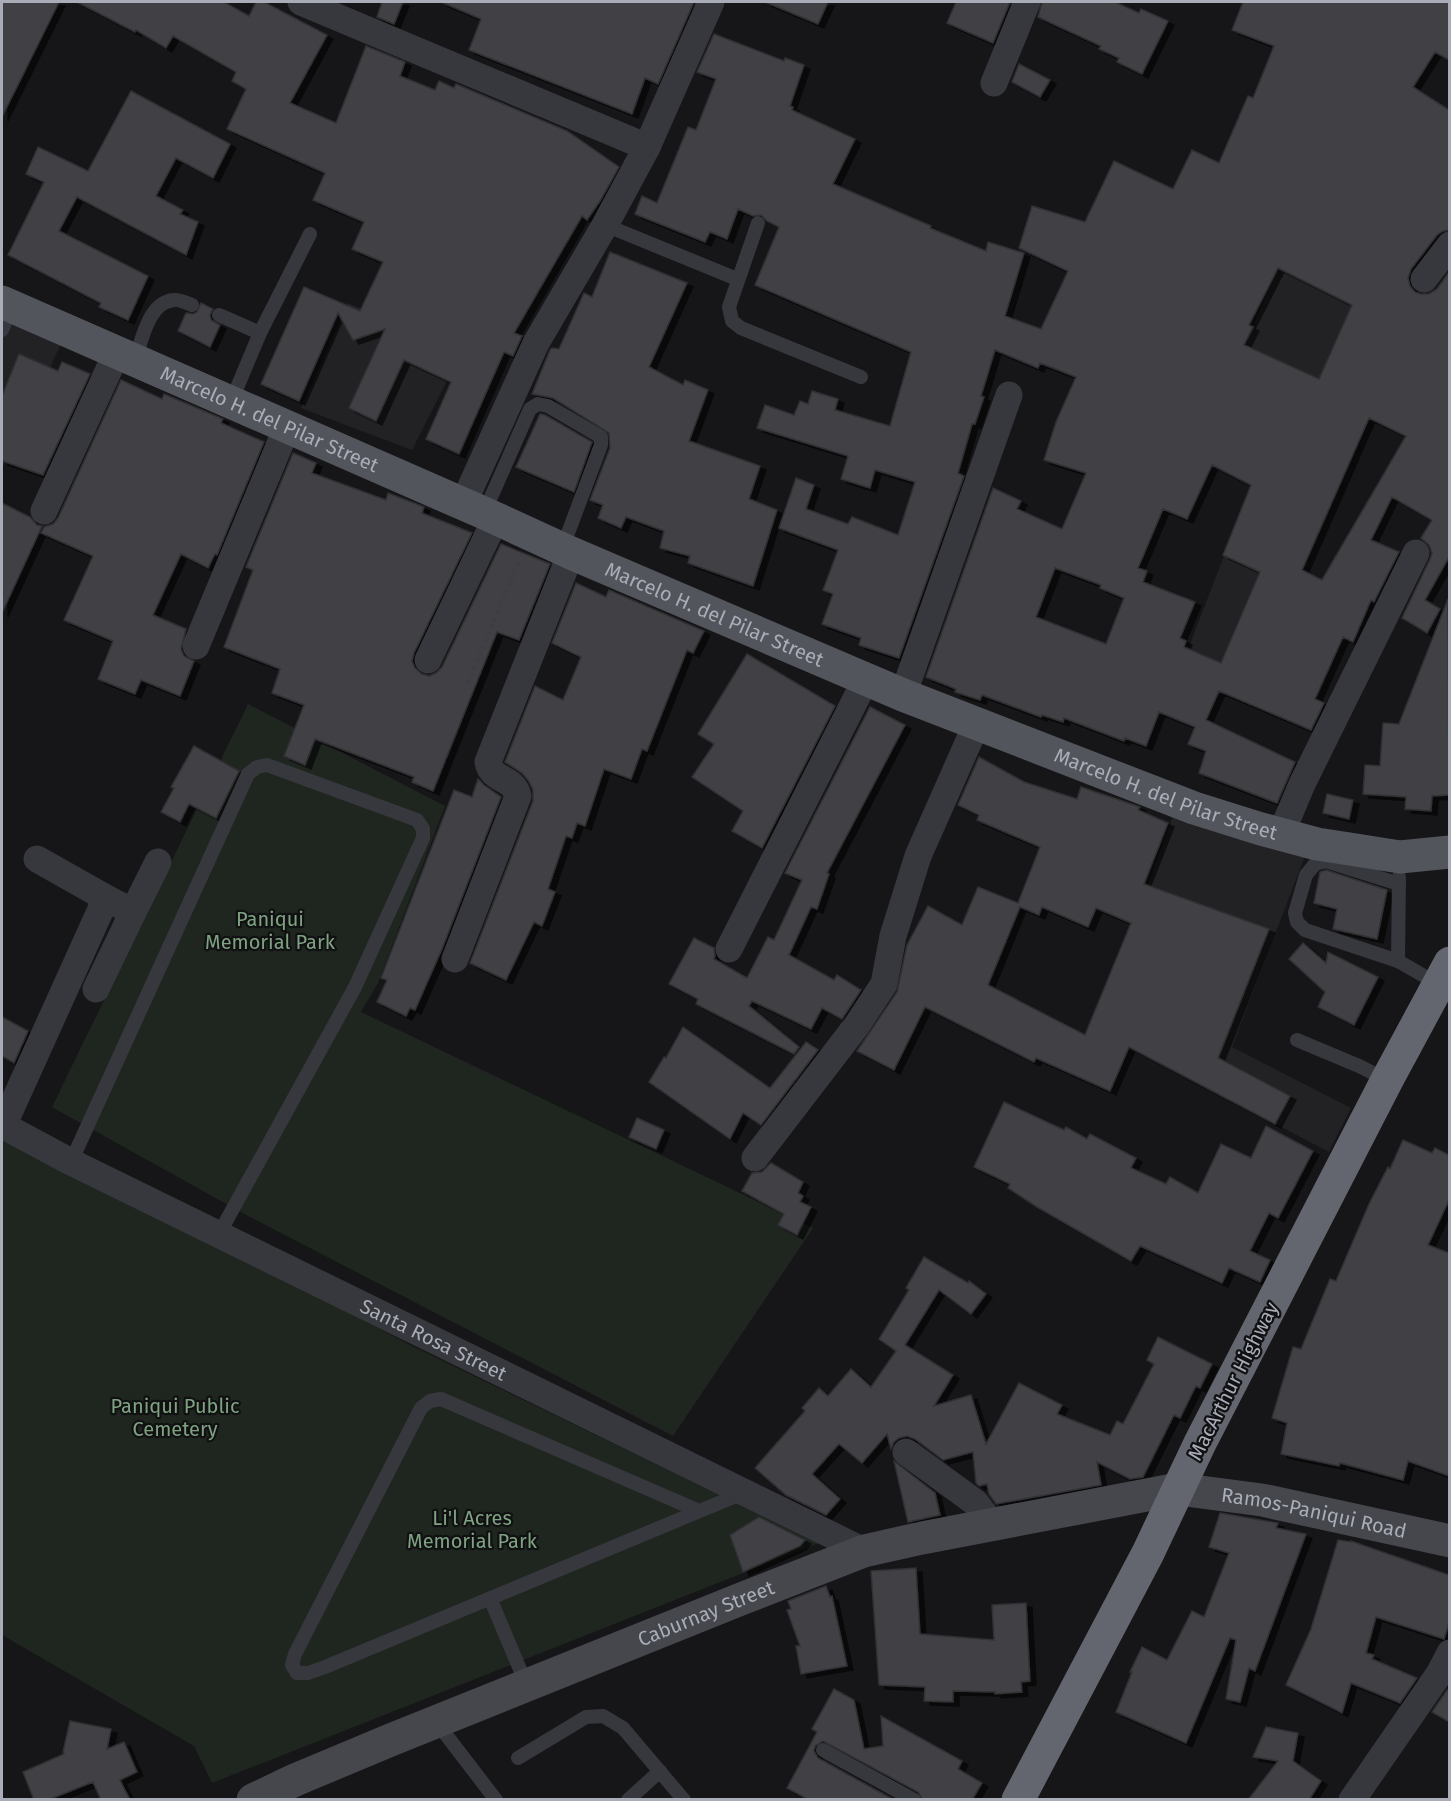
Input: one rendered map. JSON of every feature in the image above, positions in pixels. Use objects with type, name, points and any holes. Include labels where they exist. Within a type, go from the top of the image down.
[{"type":"highway","name":"MacArthur Highway","points":[[1018,1800],[1148,1553],[1178,1489],[1387,1080],[1446,980]]},
{"type":"main road","name":"Marcelo H. del Pilar Street","points":[[5,313],[126,356],[566,551],[903,695],[1194,808],[1400,870],[1449,852]]},
{"type":"street","points":[[301,2],[647,147]]},
{"type":"street","points":[[428,660],[481,512],[536,343],[605,225],[647,147],[711,2]]},
{"type":"street","points":[[994,83],[1027,2]]},
{"type":"street","points":[[1424,279],[1449,245]]},
{"type":"street","points":[[44,511],[126,356]]},
{"type":"street","points":[[903,695],[1009,395]]},
{"type":"street","points":[[195,646],[287,427]]},
{"type":"street","points":[[455,959],[518,796],[516,789],[510,783],[495,776],[489,770],[488,762],[566,551]]},
{"type":"street","points":[[1281,834],[1302,784],[1416,553]]},
{"type":"street","points":[[729,949],[866,679]]},
{"type":"street","points":[[755,1158],[857,1025],[884,984],[893,936],[918,856],[976,725]]},
{"type":"street","points":[[37,860],[133,912]]},
{"type":"street","points":[[96,988],[158,862]]},
{"type":"street","points":[[2,1126],[106,898]]},
{"type":"street","name":"Santa Rosa Street","points":[[2,1126],[864,1551]]},
{"type":"street","points":[[906,1452],[976,1503],[991,1524]]},
{"type":"street","name":"Caburnay Street","points":[[253,1800],[295,1780],[864,1551],[991,1524],[1178,1489]]},
{"type":"street","name":"Ramos-Paniqui Road","points":[[1178,1489],[1262,1500],[1449,1541]]},
{"type":"street","points":[[1352,1800],[1439,1674],[1449,1653]]},
{"type":"lane","points":[[758,223],[729,307],[732,321],[741,328],[861,377]]},
{"type":"lane","points":[[605,225],[737,279]]},
{"type":"lane","points":[[231,402],[260,333],[310,234]]},
{"type":"lane","points":[[126,356],[153,312],[163,303],[175,299],[192,304]]},
{"type":"lane","points":[[219,315],[260,333]]},
{"type":"lane","points":[[481,512],[530,409],[538,404],[548,406],[601,437],[601,445],[566,551]]},
{"type":"lane","points":[[71,1162],[248,774],[256,767],[267,765],[417,820],[423,829],[423,838],[371,956],[219,1234]]},
{"type":"lane","points":[[1398,961],[1400,870],[1326,861],[1315,864],[1305,875],[1295,913],[1297,922],[1305,930],[1398,961],[1446,980]]},
{"type":"lane","points":[[1297,1040],[1387,1080]]},
{"type":"lane","points":[[699,1511],[441,1399],[430,1401],[421,1408],[295,1654],[292,1665],[297,1672],[308,1673],[745,1492]]},
{"type":"lane","points":[[490,1598],[527,1686]]},
{"type":"lane","points":[[518,1758],[586,1717],[603,1716],[623,1728],[684,1800]]},
{"type":"lane","points":[[438,1723],[496,1800]]},
{"type":"lane","points":[[823,1750],[914,1800]]},
{"type":"lane","points":[[628,1800],[660,1772]]},
{"type":"path","points":[[468,683],[530,534]]},
{"type":"shaded area","points":[[1341,118],[1423,173],[1253,676],[1188,649],[1260,463],[1207,434]]},
{"type":"shaded area","points":[[348,303],[462,351],[412,450],[301,408]]},
{"type":"shaded area","points":[[2,318],[61,344],[2,468]]},
{"type":"shaded area","points":[[1176,808],[1305,856],[1232,1047],[1351,1108],[1329,1152],[1089,1026],[1147,886]]},
{"type":"green space","name":"Paniqui Memorial Park","points":[[248,704],[445,806],[378,983],[361,1012],[813,1228],[673,1436],[250,1217],[52,1107]]},
{"type":"green space","points":[[2,1129],[412,1346],[819,1543],[212,1783],[194,1746],[2,1635]]},
{"type":"building","points":[[2,2],[59,2],[2,117]]},
{"type":"building","points":[[77,2],[224,2],[249,16],[256,2],[264,2],[327,35],[290,103],[336,123],[366,46],[405,62],[400,76],[435,90],[439,81],[454,88],[456,84],[567,131],[619,167],[587,220],[582,216],[514,333],[522,336],[513,356],[504,352],[459,454],[426,439],[451,382],[404,360],[376,421],[349,408],[385,329],[353,340],[338,313],[299,401],[261,384],[304,287],[360,311],[383,262],[352,249],[364,222],[313,200],[325,173],[227,129],[246,89],[232,81],[236,72],[173,36],[166,48],[136,30],[135,32]]},
{"type":"building","points":[[382,2],[403,2],[394,24],[377,17]]},
{"type":"building","points":[[441,2],[694,2],[658,84],[645,78],[632,114],[469,50],[481,19]]},
{"type":"building","points":[[765,2],[828,2],[818,24]]},
{"type":"building","points":[[956,2],[1010,2],[993,43],[947,23]]},
{"type":"building","points":[[1042,2],[1115,2],[1139,13],[1141,9],[1168,21],[1142,74],[1117,62],[1119,58],[1099,49],[1101,46],[1038,17]]},
{"type":"building","points":[[1243,2],[1449,2],[1449,60],[1435,52],[1413,87],[1449,110],[1449,230],[1437,235],[1411,269],[1408,278],[1415,292],[1429,294],[1437,289],[1449,272],[1449,557],[1425,600],[1440,609],[1427,633],[1402,618],[1432,553],[1429,545],[1421,538],[1432,520],[1392,497],[1371,540],[1399,552],[1374,602],[1371,600],[1353,642],[1343,637],[1315,699],[1324,703],[1311,730],[1219,691],[1206,720],[1295,762],[1277,803],[1199,773],[1206,751],[1188,744],[1195,727],[1159,712],[1146,746],[1125,738],[1124,741],[1064,718],[1063,722],[1042,715],[1041,717],[982,695],[980,700],[955,692],[956,689],[926,677],[993,488],[1021,501],[1017,509],[1062,529],[1086,473],[1044,460],[1056,422],[1076,377],[1040,363],[1038,368],[995,350],[981,396],[984,397],[975,424],[972,424],[958,473],[964,476],[899,658],[859,645],[861,638],[822,624],[833,594],[823,590],[838,550],[779,528],[796,478],[814,485],[806,509],[848,524],[852,517],[898,535],[915,482],[875,470],[870,488],[841,479],[848,456],[757,428],[765,405],[794,415],[800,401],[808,404],[812,391],[838,399],[835,410],[890,426],[911,352],[755,285],[779,227],[761,215],[753,216],[738,209],[727,239],[710,232],[705,242],[635,214],[642,196],[657,203],[688,127],[696,130],[716,79],[697,72],[714,34],[784,61],[785,58],[804,65],[790,106],[793,107],[792,110],[855,139],[833,184],[986,251],[988,242],[1024,253],[1005,316],[1041,329],[1068,271],[1019,248],[1032,206],[1085,222],[1114,161],[1173,189],[1192,150],[1219,163],[1248,96],[1253,98],[1274,46],[1232,30]],"holes":[[[1278,268],[1352,305],[1319,379],[1244,345],[1253,327],[1249,325]],[[1369,418],[1406,436],[1322,580],[1302,570]],[[1212,465],[1251,485],[1223,555],[1260,572],[1221,663],[1184,647],[1186,641],[1180,638],[1195,602],[1143,582],[1147,571],[1138,568],[1163,509],[1187,519]],[[1055,568],[1101,585],[1100,588],[1124,598],[1106,644],[1036,617]]]},
{"type":"building","points":[[1019,64],[1050,80],[1040,97],[1012,82]]},
{"type":"building","points":[[131,91],[230,144],[213,178],[176,158],[156,196],[183,210],[180,214],[198,222],[186,255],[77,197],[59,231],[148,276],[128,320],[99,307],[101,303],[8,255],[44,182],[26,174],[38,147],[88,171]]},
{"type":"building","points":[[610,252],[687,283],[649,367],[683,385],[685,380],[708,390],[689,441],[760,466],[749,499],[777,510],[753,586],[688,563],[690,556],[660,548],[664,531],[626,517],[621,528],[598,518],[603,505],[590,500],[610,448],[609,433],[553,398],[532,394],[550,350],[559,349],[584,293],[592,297]]},
{"type":"building","points":[[201,303],[213,309],[210,315],[211,320],[220,325],[210,347],[178,331],[186,313],[197,312]]},
{"type":"building","points":[[19,354],[58,371],[62,362],[90,374],[43,475],[2,461],[2,396]]},
{"type":"building","points":[[121,380],[162,399],[164,394],[223,419],[221,423],[264,442],[217,555],[215,554],[208,568],[181,554],[153,615],[186,629],[181,649],[184,656],[194,661],[180,696],[141,680],[135,694],[98,679],[113,641],[64,620],[93,556],[41,533],[44,527],[53,524],[58,518]]},
{"type":"building","points":[[540,414],[592,442],[574,492],[516,467]]},
{"type":"building","points":[[293,453],[316,463],[312,473],[386,500],[388,493],[424,507],[422,513],[472,533],[414,653],[412,661],[415,668],[422,674],[429,676],[442,667],[501,544],[550,564],[519,640],[497,632],[433,791],[412,782],[414,777],[315,739],[305,765],[284,756],[304,705],[272,693],[280,669],[224,647],[253,570],[246,567]]},
{"type":"building","points":[[2,503],[30,517],[37,525],[42,526],[2,613]]},
{"type":"building","points":[[576,583],[606,597],[609,590],[704,631],[693,653],[687,650],[647,751],[642,749],[631,779],[604,769],[585,826],[577,823],[572,838],[566,836],[548,889],[555,892],[542,926],[534,922],[506,980],[470,963],[533,801],[533,790],[528,780],[522,773],[505,762],[535,686],[563,700],[581,657],[552,643]]},
{"type":"building","points":[[1448,599],[1449,795],[1432,796],[1431,811],[1405,809],[1406,797],[1363,794],[1365,765],[1380,766],[1383,723],[1399,724]]},
{"type":"building","points":[[747,654],[835,706],[762,848],[732,831],[743,811],[692,777],[714,744],[698,734]]},
{"type":"building","points":[[870,707],[905,725],[827,873],[829,874],[817,909],[811,907],[789,955],[834,980],[837,975],[861,990],[842,1019],[822,1008],[811,1029],[752,1001],[749,1006],[799,1047],[794,1054],[696,1004],[698,999],[669,984],[694,938],[714,948],[714,959],[747,978],[768,937],[774,940],[802,880],[785,873]]},
{"type":"building","points":[[194,746],[239,771],[216,818],[189,804],[180,822],[161,812],[174,788],[171,787]]},
{"type":"building","points":[[979,757],[1024,782],[1077,799],[1081,787],[1140,807],[1138,810],[1168,823],[1144,884],[1269,929],[1218,1058],[1290,1096],[1275,1124],[1129,1047],[1110,1091],[1036,1058],[1034,1062],[925,1007],[894,1070],[857,1051],[897,992],[907,945],[928,906],[962,925],[978,887],[1018,903],[1040,847],[977,820],[979,815],[958,805]],"holes":[[[1020,907],[1039,915],[1042,907],[1088,927],[1096,908],[1131,923],[1085,1035],[988,985]]]},
{"type":"building","points":[[478,779],[501,797],[442,949],[415,1010],[410,1008],[406,1016],[377,1002],[387,980],[381,978],[454,790],[472,797]]},
{"type":"building","points":[[1327,794],[1353,800],[1349,819],[1323,813]]},
{"type":"building","points":[[1326,870],[1387,890],[1377,939],[1333,929],[1337,909],[1314,903],[1320,872]]},
{"type":"building","points":[[1303,943],[1326,963],[1328,952],[1378,977],[1354,1025],[1318,1007],[1325,992],[1289,959]]},
{"type":"building","points":[[2,1017],[28,1031],[14,1063],[2,1056]]},
{"type":"building","points":[[683,1027],[770,1088],[806,1042],[818,1050],[761,1125],[743,1113],[730,1139],[649,1082],[664,1057],[666,1058]]},
{"type":"building","points":[[1004,1102],[1064,1130],[1066,1127],[1087,1139],[1090,1134],[1136,1158],[1131,1168],[1166,1184],[1170,1177],[1198,1193],[1221,1144],[1251,1158],[1266,1126],[1313,1151],[1278,1218],[1269,1213],[1250,1251],[1270,1260],[1260,1282],[1229,1268],[1222,1283],[1140,1246],[1131,1261],[1037,1207],[1008,1188],[1010,1184],[974,1167]]},
{"type":"building","points":[[637,1118],[664,1130],[656,1149],[629,1137]]},
{"type":"building","points":[[1403,1140],[1432,1153],[1435,1148],[1449,1155],[1449,1200],[1428,1245],[1449,1253],[1449,1476],[1408,1461],[1403,1480],[1340,1463],[1339,1466],[1281,1454],[1287,1423],[1272,1418],[1293,1347],[1301,1349],[1330,1279],[1336,1281],[1369,1204],[1388,1167],[1390,1169]]},
{"type":"building","points":[[771,1163],[803,1182],[798,1193],[803,1196],[800,1202],[811,1207],[797,1235],[778,1225],[784,1214],[742,1191],[752,1173],[762,1172]]},
{"type":"building","points":[[924,1257],[968,1283],[969,1281],[986,1294],[971,1314],[939,1290],[905,1345],[953,1375],[934,1406],[971,1395],[986,1444],[1019,1383],[1062,1405],[1057,1414],[1110,1435],[1117,1421],[1123,1424],[1154,1364],[1147,1360],[1158,1337],[1212,1364],[1200,1388],[1196,1386],[1180,1418],[1174,1415],[1143,1477],[1130,1479],[1097,1462],[1101,1485],[996,1504],[989,1494],[987,1484],[979,1486],[976,1483],[973,1452],[943,1460],[915,1439],[907,1436],[894,1442],[891,1449],[887,1434],[862,1463],[839,1444],[812,1474],[840,1499],[826,1515],[786,1495],[755,1468],[805,1411],[802,1408],[819,1388],[828,1396],[851,1369],[871,1387],[896,1351],[879,1339],[909,1290],[906,1288]]},
{"type":"building","points":[[894,1461],[935,1493],[940,1515],[908,1522]]},
{"type":"building","points":[[1220,1513],[1278,1523],[1276,1528],[1306,1534],[1255,1671],[1249,1668],[1240,1702],[1226,1699],[1236,1640],[1230,1638],[1186,1743],[1116,1712],[1132,1672],[1130,1672],[1142,1647],[1167,1660],[1192,1611],[1204,1617],[1229,1553],[1209,1547]]},
{"type":"building","points":[[759,1517],[805,1540],[800,1546],[743,1572],[730,1535]]},
{"type":"building","points":[[1338,1540],[1351,1541],[1449,1575],[1449,1623],[1444,1639],[1376,1617],[1366,1653],[1374,1655],[1372,1659],[1417,1678],[1400,1703],[1351,1683],[1342,1713],[1286,1685],[1311,1629]]},
{"type":"building","points":[[916,1568],[920,1634],[994,1640],[992,1605],[1026,1603],[1030,1681],[1021,1682],[1022,1692],[995,1694],[995,1692],[953,1691],[953,1702],[924,1701],[925,1687],[879,1685],[871,1571]]},
{"type":"building","points":[[826,1586],[830,1597],[832,1596],[847,1666],[801,1674],[796,1646],[800,1646],[787,1610],[791,1609],[788,1601]]},
{"type":"building","points":[[834,1689],[854,1700],[864,1749],[883,1746],[881,1716],[962,1761],[958,1769],[982,1783],[972,1800],[923,1800],[918,1792],[823,1741],[815,1746],[814,1751],[818,1758],[894,1800],[809,1800],[787,1788],[817,1732],[812,1729]]},
{"type":"building","points":[[1447,1690],[1449,1691],[1449,1722],[1432,1712]]},
{"type":"building","points":[[70,1721],[111,1729],[107,1749],[124,1742],[137,1772],[120,1780],[130,1800],[101,1800],[93,1782],[48,1800],[34,1800],[23,1772],[64,1754]]},
{"type":"building","points":[[1266,1727],[1298,1733],[1293,1761],[1321,1781],[1309,1800],[1248,1800],[1278,1761],[1253,1757]]},
{"type":"park label","name":"Paniqui Public Cemetery","points":[[175,1418]]},
{"type":"park label","name":"Li'l Acres Memorial Park","points":[[472,1530]]}]
